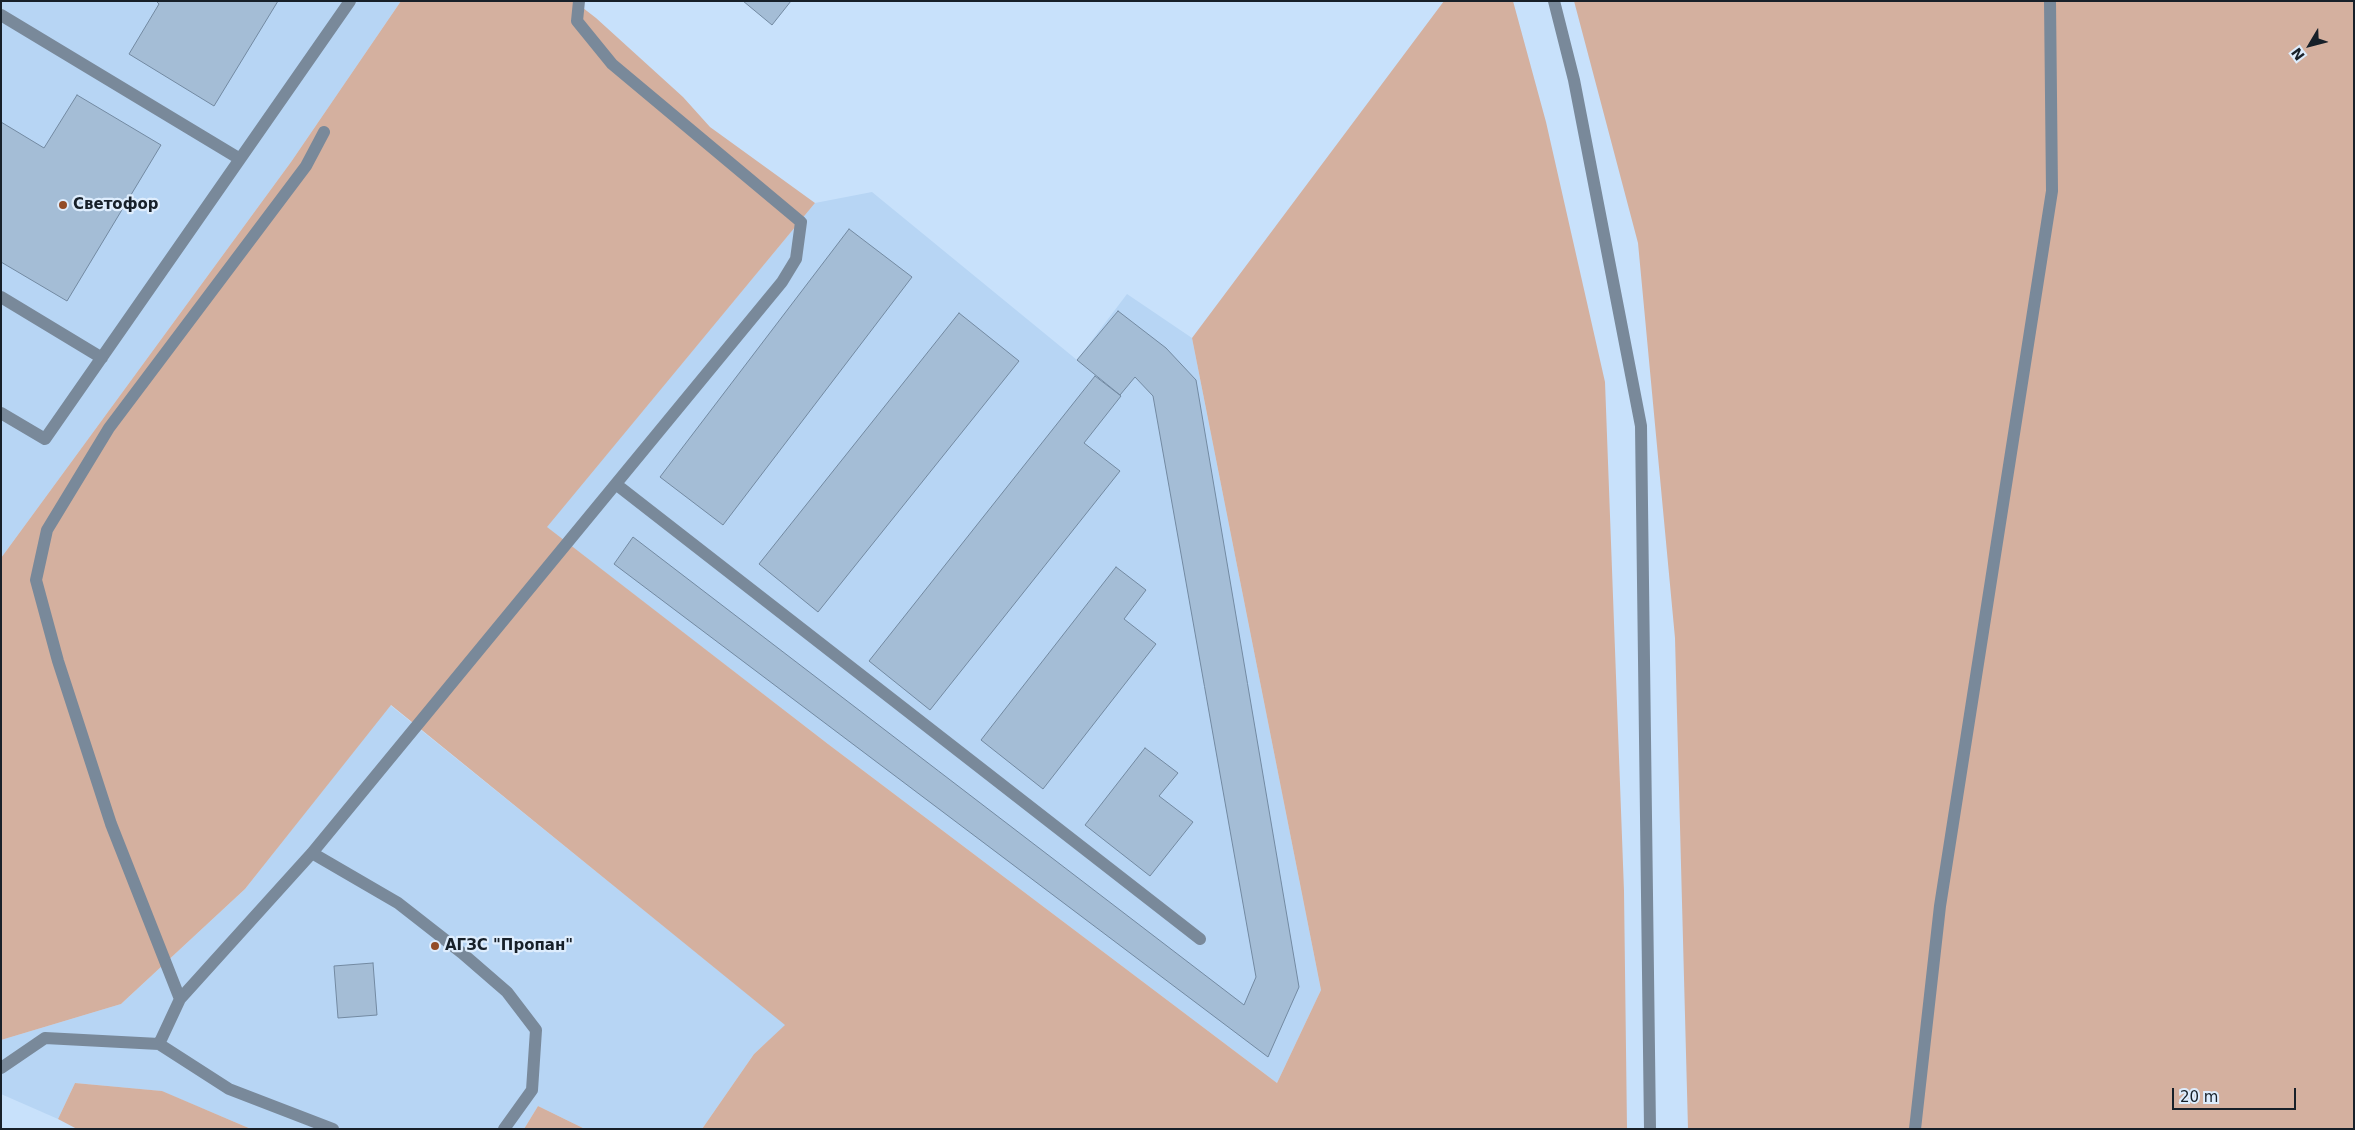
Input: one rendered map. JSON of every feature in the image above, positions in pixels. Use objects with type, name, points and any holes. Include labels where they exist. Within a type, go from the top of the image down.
[{"type":"street","points":[[1,413],[46,439],[350,1]]},
{"type":"street","points":[[159,1044],[180,999],[312,853],[617,485],[782,282],[796,259],[801,222],[612,64],[577,21],[579,1]]},
{"type":"street","points":[[1554,1],[1574,80],[1641,426],[1650,1129]]},
{"type":"street","points":[[1915,1129],[1940,906],[2052,191],[2050,1]]},
{"type":"street","points":[[1,15],[240,159]]},
{"type":"street","points":[[180,999],[111,824],[58,661],[36,580],[47,530],[109,428],[306,166],[324,132]]},
{"type":"street","points":[[1,297],[102,358]]},
{"type":"street","points":[[617,485],[1200,939]]},
{"type":"street","points":[[312,853],[398,903],[462,953],[507,992],[536,1030],[532,1090],[504,1129]]},
{"type":"street","points":[[1,1068],[45,1038],[159,1044],[229,1090],[334,1129]]},
{"type":"shaded area","points":[[1,1],[401,1],[291,162],[1,558]]},
{"type":"shaded area","points":[[401,1],[574,1],[596,18],[683,97],[710,127],[815,203],[547,527],[828,744],[1277,1083],[1321,990],[1192,338],[1444,1],[1513,1],[1546,122],[1605,382],[1624,891],[1627,1129],[702,1129],[754,1054],[785,1025],[391,705],[245,889],[121,1004],[1,1040],[1,558],[291,162]]},
{"type":"shaded area","points":[[1574,1],[2354,1],[2354,1129],[1688,1129],[1675,638],[1638,243]]},
{"type":"shaded area","points":[[872,192],[1077,360],[1127,294],[1192,338],[1321,990],[1277,1083],[828,744],[546,527],[815,203]]},
{"type":"shaded area","name":"АГЗС \"Пропан\"","points":[[390,705],[786,1025],[754,1054],[702,1129],[585,1129],[538,1106],[524,1129],[251,1129],[161,1091],[75,1083],[58,1119],[1,1094],[1,1040],[121,1004],[245,889]]},
{"type":"shaded area","points":[[75,1083],[162,1091],[251,1129],[77,1129],[58,1119]]},
{"type":"shaded area","points":[[538,1106],[585,1129],[524,1129]]},
{"type":"building","points":[[156,1],[278,1],[214,106],[129,54],[159,4]]},
{"type":"building","points":[[743,1],[791,1],[772,25]]},
{"type":"building","name":"Светофор","points":[[77,95],[161,145],[67,301],[1,262],[1,122],[44,148]]},
{"type":"building","points":[[849,229],[912,277],[723,525],[660,477]]},
{"type":"building","points":[[1118,311],[1166,348],[1196,380],[1299,987],[1268,1057],[614,564],[633,537],[1244,1005],[1256,977],[1153,396],[1135,377],[1120,395],[1077,360]]},
{"type":"building","points":[[959,313],[1019,361],[818,612],[759,564]]},
{"type":"building","points":[[1095,376],[1121,396],[1084,443],[1120,471],[930,710],[869,661]]},
{"type":"building","points":[[1116,567],[1146,590],[1124,619],[1156,644],[1043,789],[981,740]]},
{"type":"building","points":[[1145,748],[1178,773],[1159,796],[1193,822],[1150,876],[1085,825]]},
{"type":"building","points":[[373,963],[377,1015],[338,1018],[334,966]]},
{"type":"place","name":"Светофор","points":[[63,205]]},
{"type":"place","name":"АГЗС \"Пропан\"","points":[[435,946]]}]
